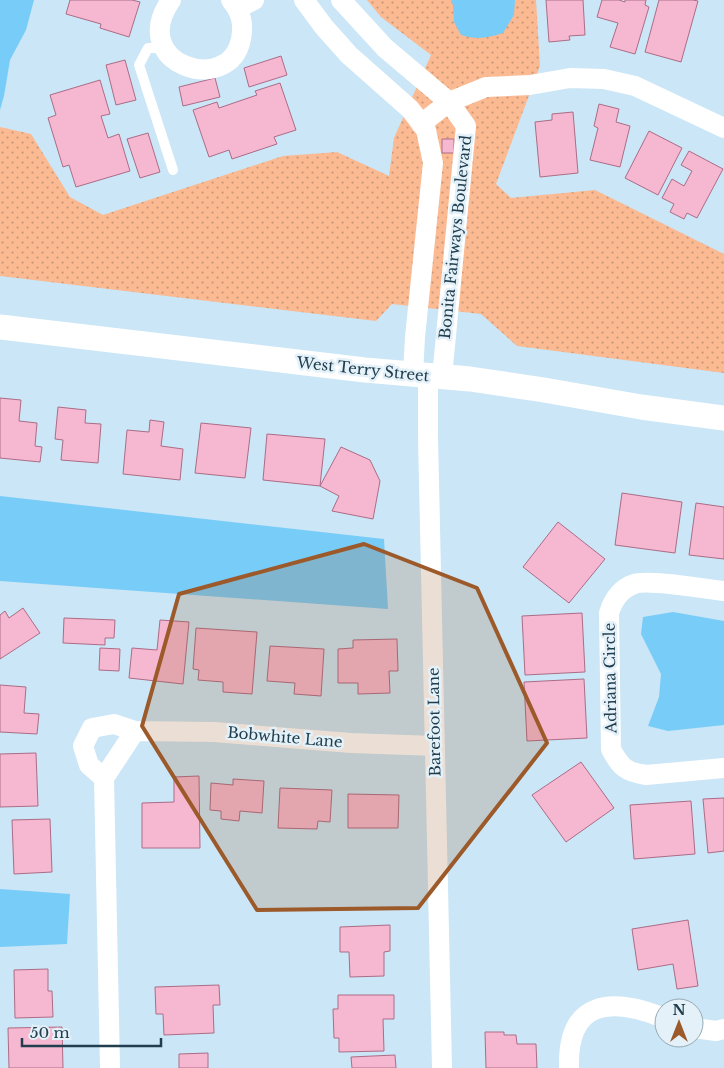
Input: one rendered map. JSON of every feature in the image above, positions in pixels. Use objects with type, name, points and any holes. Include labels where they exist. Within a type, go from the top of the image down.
[{"type":"street","points":[[171,0],[164,11],[160,25],[160,38],[164,48],[173,59],[184,67],[195,70],[213,69],[229,60],[240,46],[243,28],[241,3]]},
{"type":"street","name":"Bonita Fairways Boulevard","points":[[304,0],[324,27],[349,55],[410,109],[426,130],[433,163],[415,337],[428,376]]},
{"type":"street","name":"Bonita Fairways Boulevard","points":[[341,0],[385,48],[449,102],[466,126],[428,376]]},
{"type":"street","points":[[421,124],[449,102],[486,86],[530,85],[570,78],[604,79],[635,86],[724,128]]},
{"type":"street","name":"West Terry Street","points":[[0,327],[526,387],[641,407],[724,418]]},
{"type":"street","name":"Barefoot Lane","points":[[428,376],[442,1068]]},
{"type":"street","name":"Adriana Circle","points":[[724,591],[651,583],[634,584],[622,591],[613,601],[609,613],[611,749],[616,760],[623,768],[646,775],[724,768]]},
{"type":"street","name":"Bobwhite Lane","points":[[104,778],[89,765],[83,746],[92,728],[114,724],[134,731],[214,732],[352,743],[435,746]]},
{"type":"street","points":[[110,1068],[104,778],[134,731]]},
{"type":"street","points":[[568,1068],[568,1051],[576,1026],[588,1014],[606,1006],[626,1006],[654,1014]]},
{"type":"street","points":[[704,1029],[716,1031],[724,1029]]},
{"type":"lane","points":[[164,48],[148,48],[139,65],[173,170]]},
{"type":"highlighted area","points":[[364,544],[477,588],[547,743],[418,908],[257,910],[142,726],[179,594]]},
{"type":"shaded area","points":[[367,0],[536,0],[540,66],[496,184],[511,198],[595,190],[724,254],[724,373],[517,346],[481,314],[392,304],[376,321],[0,276],[0,127],[31,134],[70,197],[103,215],[283,156],[337,152],[389,176],[394,138],[431,55],[381,17]]},
{"type":"water","points":[[0,0],[34,0],[26,30],[10,60],[0,110]]},
{"type":"water","points":[[451,0],[515,0],[514,15],[503,33],[482,38],[466,37],[461,35],[454,22]]},
{"type":"water","points":[[0,496],[384,539],[388,609],[0,581]]},
{"type":"water","points":[[673,612],[724,621],[724,725],[668,731],[648,726],[659,697],[661,674],[641,634],[643,617]]},
{"type":"water","points":[[0,889],[70,894],[67,944],[0,947]]},
{"type":"building","points":[[70,0],[132,0],[140,2],[129,37],[100,28],[101,24],[66,14]]},
{"type":"building","points":[[546,0],[583,0],[585,35],[569,36],[570,40],[549,42]]},
{"type":"building","points":[[602,0],[625,2],[625,0],[646,0],[645,5],[649,7],[635,54],[610,47],[618,23],[597,17]]},
{"type":"building","points":[[659,0],[698,1],[681,62],[645,52]]},
{"type":"building","points":[[281,56],[287,75],[249,87],[244,68]]},
{"type":"building","points":[[125,60],[136,100],[116,105],[106,65]]},
{"type":"building","points":[[215,78],[220,97],[183,106],[179,87]]},
{"type":"building","points":[[100,80],[110,114],[101,116],[108,138],[119,134],[130,171],[76,187],[69,165],[63,167],[48,118],[56,115],[50,95]]},
{"type":"building","points":[[280,83],[296,130],[274,137],[277,144],[232,159],[229,150],[209,157],[193,110],[217,102],[219,108],[257,95],[255,91]]},
{"type":"building","points":[[599,104],[619,109],[616,122],[630,126],[620,167],[590,160],[598,128],[594,126]]},
{"type":"building","points":[[573,112],[578,173],[540,177],[535,122],[552,120],[552,114]]},
{"type":"building","points":[[649,131],[682,148],[658,195],[625,178]]},
{"type":"building","points":[[148,133],[160,172],[140,178],[127,139]]},
{"type":"building","points":[[442,139],[454,139],[454,153],[442,153]]},
{"type":"building","points":[[689,151],[723,169],[697,218],[687,213],[684,219],[670,212],[674,204],[662,198],[672,179],[684,186],[692,171],[681,165]]},
{"type":"building","points":[[0,398],[21,400],[19,421],[37,423],[35,446],[42,447],[40,462],[0,458]]},
{"type":"building","points":[[58,407],[86,410],[85,423],[101,424],[98,463],[61,460],[63,440],[55,439]]},
{"type":"building","points":[[150,420],[164,422],[161,446],[183,449],[180,480],[123,474],[127,430],[149,432]]},
{"type":"building","points":[[201,423],[251,428],[245,478],[195,473]]},
{"type":"building","points":[[267,434],[325,439],[320,486],[263,480]]},
{"type":"building","points":[[341,447],[370,460],[380,481],[373,519],[332,511],[339,496],[320,486]]},
{"type":"building","points":[[622,493],[682,502],[675,553],[615,545]]},
{"type":"building","points":[[696,503],[724,507],[724,559],[689,555]]},
{"type":"building","points":[[558,522],[605,559],[569,603],[523,567]]},
{"type":"building","points":[[23,608],[40,633],[0,659],[0,615],[5,611],[9,618]]},
{"type":"building","points":[[582,613],[585,672],[525,675],[522,616]]},
{"type":"building","points":[[64,618],[115,620],[114,638],[105,638],[105,645],[63,643]]},
{"type":"building","points":[[160,620],[189,622],[183,684],[129,678],[132,648],[157,650]]},
{"type":"building","points":[[196,628],[257,632],[252,694],[223,692],[223,682],[198,680],[199,670],[193,669]]},
{"type":"building","points":[[397,639],[398,671],[389,671],[390,693],[358,694],[358,683],[338,683],[338,649],[353,648],[353,640]]},
{"type":"building","points":[[270,646],[324,649],[321,696],[294,694],[295,683],[267,681]]},
{"type":"building","points":[[100,648],[120,649],[119,671],[99,670]]},
{"type":"building","points":[[584,679],[587,738],[527,741],[524,682]]},
{"type":"building","points":[[0,685],[26,687],[24,713],[39,714],[37,734],[0,732]]},
{"type":"building","points":[[36,753],[38,806],[0,807],[0,754]]},
{"type":"building","points":[[581,762],[614,808],[566,842],[532,795]]},
{"type":"building","points":[[199,776],[200,848],[142,848],[142,803],[174,802],[174,777]]},
{"type":"building","points":[[233,779],[264,781],[262,813],[240,811],[239,821],[221,819],[221,811],[210,810],[211,783],[233,785]]},
{"type":"building","points":[[280,788],[332,790],[330,822],[318,821],[317,829],[278,828]]},
{"type":"building","points":[[348,794],[399,795],[398,828],[348,828]]},
{"type":"building","points":[[724,798],[724,851],[708,853],[703,799]]},
{"type":"building","points":[[691,801],[695,854],[634,859],[630,805]]},
{"type":"building","points":[[50,819],[52,872],[14,874],[12,820]]},
{"type":"building","points":[[688,920],[698,986],[677,989],[673,964],[638,970],[632,929]]},
{"type":"building","points":[[390,925],[390,951],[384,952],[384,976],[350,977],[349,952],[340,952],[340,927]]},
{"type":"building","points":[[48,969],[48,991],[52,991],[53,1017],[15,1018],[14,970]]},
{"type":"building","points":[[219,985],[220,1005],[213,1005],[214,1033],[164,1035],[163,1014],[156,1014],[155,987]]},
{"type":"building","points":[[338,995],[394,995],[394,1019],[383,1019],[384,1051],[339,1052],[339,1038],[334,1038],[333,1009],[338,1009]]},
{"type":"building","points":[[62,1027],[63,1068],[9,1068],[8,1028]]},
{"type":"building","points":[[485,1032],[504,1032],[504,1035],[516,1035],[517,1044],[536,1044],[537,1068],[486,1068]]},
{"type":"building","points":[[208,1053],[208,1068],[179,1068],[179,1054]]},
{"type":"building","points":[[395,1055],[396,1068],[352,1068],[351,1057]]}]
